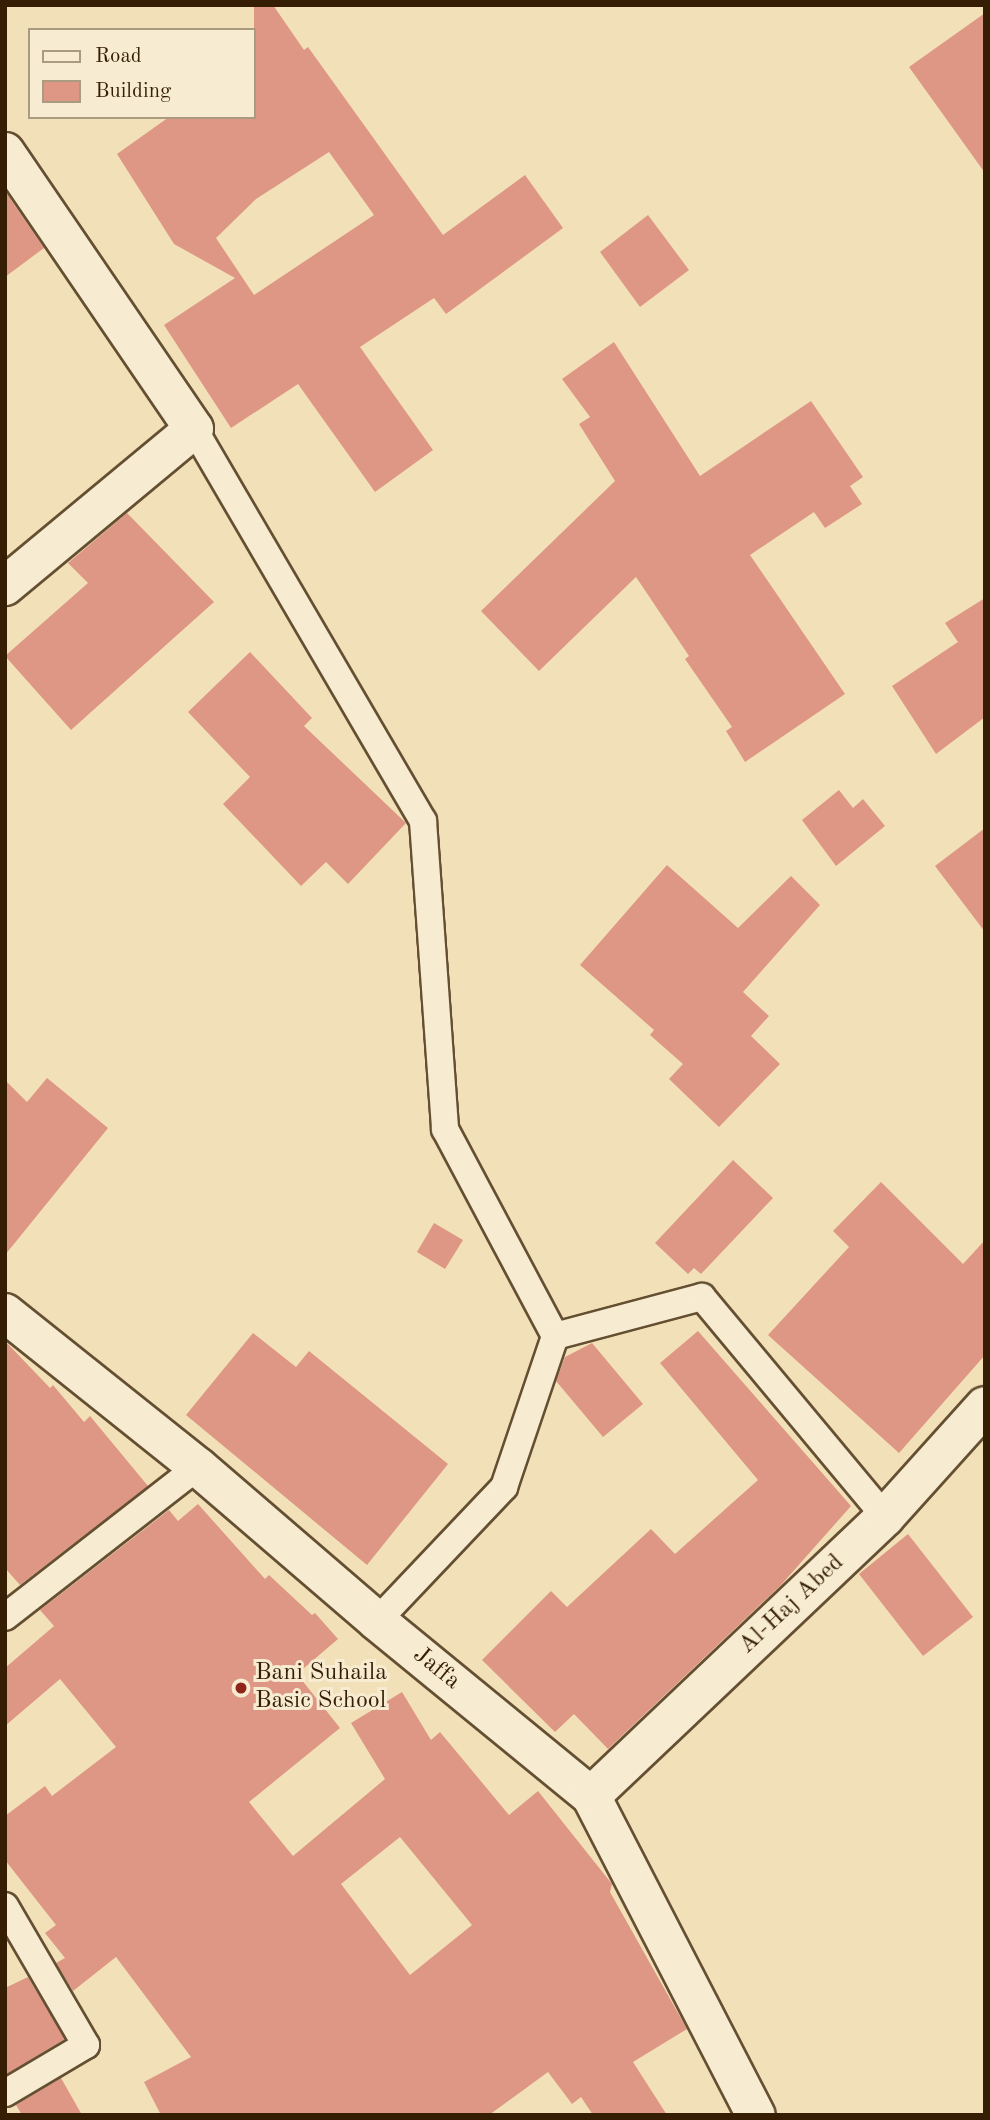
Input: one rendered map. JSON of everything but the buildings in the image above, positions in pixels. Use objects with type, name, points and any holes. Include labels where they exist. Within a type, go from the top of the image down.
[{"type":"street","points":[[5,152],[194,429],[5,586]]},
{"type":"street","name":"Jaffa","points":[[5,1313],[198,1467],[377,1621],[591,1796],[756,2115]]},
{"type":"street","name":"Al-Haj Abed","points":[[591,1796],[885,1517],[985,1406]]},
{"type":"lane","points":[[194,429],[423,821],[445,1129],[555,1336],[504,1487],[377,1621]]},
{"type":"lane","points":[[555,1336],[702,1297],[885,1517]]},
{"type":"lane","points":[[5,1617],[198,1467]]},
{"type":"lane","points":[[5,1906],[86,2045],[5,2093]]},
{"type":"place","name":"Bani Suhaila Basic School","points":[[241,1688]]}]
